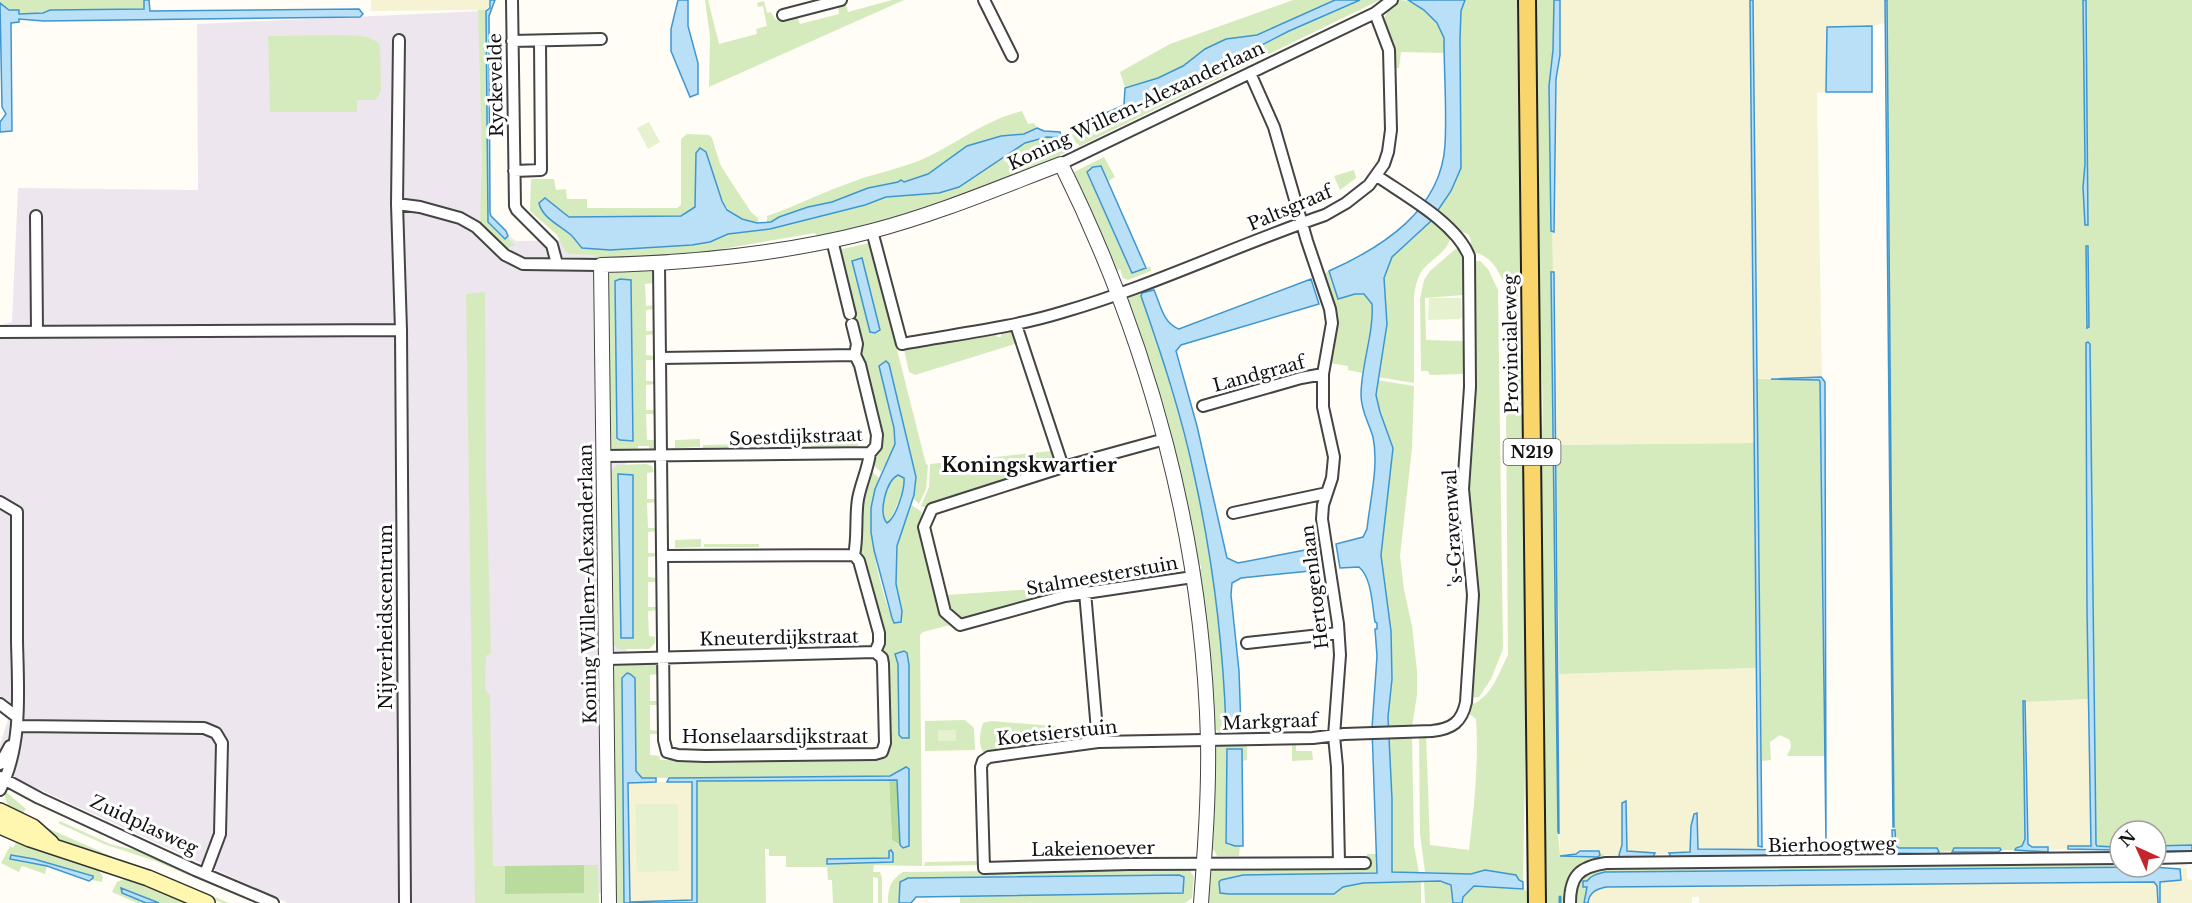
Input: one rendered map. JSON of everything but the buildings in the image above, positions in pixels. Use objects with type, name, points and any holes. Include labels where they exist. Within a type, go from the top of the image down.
[{"type":"main road","name":"Provincialeweg","points":[[1527,0],[1537,903]]},
{"type":"main road","points":[[0,811],[33,827],[53,845]]},
{"type":"main road","points":[[0,826],[30,839],[148,878],[207,903]]},
{"type":"street","name":"Ryckevelde","points":[[512,0],[515,206],[552,245],[557,264]]},
{"type":"street","points":[[783,15],[841,0]]},
{"type":"street","points":[[984,0],[1012,56]]},
{"type":"street","name":"Koning Willem-Alexanderlaan","points":[[397,204],[420,207],[460,218],[476,227],[506,255],[523,264],[659,264],[712,259],[832,240],[872,231],[972,199],[1061,164],[1375,13],[1392,0]]},
{"type":"street","name":"Paltsgraaf","points":[[872,231],[902,344],[1016,325],[1066,311],[1325,214],[1346,203],[1369,185],[1377,176],[1388,152],[1391,130],[1389,50],[1375,13]]},
{"type":"street","points":[[512,41],[601,39]]},
{"type":"street","name":"Nijverheidscentrum","points":[[399,40],[397,204],[401,330],[405,903]]},
{"type":"street","points":[[514,171],[541,170],[540,41]]},
{"type":"street","name":"Hertogenlaan","points":[[1250,73],[1274,127],[1330,309],[1332,323],[1323,374],[1323,407],[1334,458],[1332,478],[1322,519],[1338,633],[1339,682],[1334,736],[1338,773],[1340,863]]},
{"type":"street","points":[[1061,164],[1119,293],[1139,352],[1175,480],[1193,577],[1204,671],[1208,741],[1201,903]]},
{"type":"street","name":"'s-Gravenwal","points":[[1334,736],[1445,729],[1461,719],[1466,702],[1473,595],[1463,489],[1470,387],[1470,256],[1454,231],[1377,176]]},
{"type":"street","points":[[36,216],[37,331]]},
{"type":"street","name":"Soestdijkstraat","points":[[604,456],[870,453],[878,441],[877,435],[860,365],[855,355],[857,344],[832,240]]},
{"type":"street","points":[[659,264],[662,658]]},
{"type":"street","name":"Koning Willem-Alexanderlaan","points":[[601,265],[609,903]]},
{"type":"street","points":[[1016,325],[1063,466],[1165,439]]},
{"type":"street","points":[[0,332],[401,330]]},
{"type":"street","points":[[660,358],[855,355]]},
{"type":"street","name":"Landgraaf","points":[[1203,405],[1323,374]]},
{"type":"street","points":[[663,556],[854,555],[857,541],[858,500],[870,453]]},
{"type":"street","name":"Stalmeesterstuin","points":[[1063,466],[932,509],[928,514],[924,527],[945,612],[952,620],[960,624],[1085,592],[1193,577]]},
{"type":"street","points":[[1233,513],[1327,493]]},
{"type":"street","points":[[0,502],[17,512],[17,722],[15,738],[2,782]]},
{"type":"street","name":"Kneuterdijkstraat","points":[[607,659],[875,652],[879,643],[879,633],[859,561],[854,555]]},
{"type":"street","points":[[1085,592],[1098,742]]},
{"type":"street","points":[[1247,644],[1338,633]]},
{"type":"street","name":"Honselaarsdijkstraat","points":[[662,658],[664,740],[667,752],[678,755],[705,756],[875,754],[882,752],[885,743],[884,664],[882,658],[875,652]]},
{"type":"street","points":[[0,704],[17,722],[204,728],[216,733],[222,743],[220,834],[206,874]]},
{"type":"street","name":"Markgraaf","points":[[1208,741],[1334,736]]},
{"type":"street","points":[[0,764],[15,738]]},
{"type":"street","name":"Koetsierstuin","points":[[984,868],[981,767],[983,761],[989,757],[1098,742],[1208,741]]},
{"type":"street","name":"Zuidplasweg","points":[[2,782],[273,903]]},
{"type":"street","points":[[2168,858],[2192,857]]},
{"type":"street","name":"Bierhoogtweg","points":[[1570,903],[1573,880],[1581,871],[1591,865],[1606,863],[2108,858]]},
{"type":"street","name":"Lakeienoever","points":[[984,868],[1129,864],[1365,863]]},
{"type":"shaded area","points":[[371,0],[490,0],[490,8],[487,10],[371,11]]},
{"type":"shaded area","points":[[1560,0],[1750,0],[1754,443],[1556,445],[1552,231]]},
{"type":"shaded area","points":[[1753,0],[1885,0],[1885,23],[1872,26],[1827,28],[1826,92],[1817,93],[1822,377],[1757,379]]},
{"type":"shaded area","points":[[482,11],[485,219],[516,241],[624,239],[628,777],[625,892],[491,898],[491,903],[288,903],[19,780],[0,765],[0,744],[8,720],[0,713],[0,325],[12,322],[18,188],[198,190],[197,24]]},
{"type":"shaded area","points":[[1759,668],[1760,852],[1600,855],[1598,851],[1580,851],[1576,854],[1560,856],[1557,674]]},
{"type":"shaded area","points":[[2089,699],[2091,846],[2069,846],[2068,849],[2049,850],[2048,847],[2029,846],[2025,701]]},
{"type":"shaded area","points":[[628,782],[692,782],[692,901],[629,902]]},
{"type":"shaded area","points":[[2187,868],[2187,879],[2192,880],[2192,903],[2160,903],[2160,882],[2181,880],[2180,869]]},
{"type":"shaded area","points":[[2155,882],[2158,903],[1699,903],[1699,897],[1692,897],[1692,903],[1588,903],[1596,889],[1606,887]]},
{"type":"green space","points":[[0,0],[144,0],[144,9],[50,10],[24,13],[5,7]]},
{"type":"green space","points":[[705,0],[708,0],[719,44],[757,34],[756,29],[767,26],[763,6],[758,7],[757,3],[764,1],[767,13],[771,12],[775,19],[781,21],[797,17],[800,24],[839,14],[838,6],[846,4],[848,12],[892,0],[904,0],[709,87],[710,37]]},
{"type":"green space","points":[[1293,0],[1335,0],[1257,35],[1226,39],[1205,49],[1183,66],[1158,78],[1125,88],[1120,72],[1170,44]]},
{"type":"green space","points":[[1360,0],[1380,0],[1080,146],[1072,135],[1176,89],[1289,31]]},
{"type":"green space","points":[[1399,0],[1421,7],[1433,18],[1442,32],[1444,53],[1401,52],[1399,68],[1395,68],[1393,44],[1384,19],[1387,12]]},
{"type":"green space","points":[[1465,0],[1517,0],[1521,256],[1517,316],[1518,343],[1524,370],[1527,648],[1523,882],[1518,880],[1516,875],[1485,870],[1471,874],[1425,872],[1420,834],[1419,735],[1426,734],[1430,845],[1469,850],[1476,785],[1477,736],[1476,719],[1468,713],[1468,705],[1476,703],[1488,692],[1508,655],[1505,284],[1489,259],[1472,252],[1468,234],[1460,231],[1436,213],[1451,191],[1461,168],[1460,39],[1461,11]]},
{"type":"green space","points":[[1535,0],[1554,0],[1553,50],[1549,86],[1558,834],[1560,856],[1604,854],[1603,859],[1584,863],[1573,872],[1567,885],[1565,903],[1545,903],[1540,461],[1543,401],[1538,341]]},
{"type":"green space","points":[[1887,0],[2083,0],[2085,164],[2083,187],[2086,225],[2088,225],[2086,0],[2192,0],[2192,845],[2168,846],[2168,819],[2108,819],[2108,847],[2096,844],[2090,344],[2087,342],[2089,699],[2023,702],[2025,839],[2022,846],[2015,850],[1954,848],[1951,851],[1939,852],[1937,848],[1899,848],[1896,846]]},
{"type":"green space","points":[[478,10],[487,10],[488,222],[502,237],[508,238],[515,245],[505,249],[480,224],[482,155]]},
{"type":"green space","points":[[268,36],[368,37],[380,45],[381,91],[376,100],[357,100],[357,112],[270,112]]},
{"type":"green space","points":[[1022,111],[1028,124],[1034,123],[1037,128],[1024,134],[1001,136],[967,146],[928,174],[904,182],[868,188],[767,223],[767,216],[841,186],[923,159],[994,121]]},
{"type":"green space","points":[[649,122],[660,142],[648,149],[637,128]]},
{"type":"green space","points":[[687,134],[709,135],[712,138],[720,164],[751,212],[758,218],[759,223],[735,216],[727,208],[721,198],[706,152],[700,148],[697,150],[695,207],[681,216],[569,217],[545,198],[582,248],[610,250],[692,245],[710,242],[728,234],[770,229],[865,205],[886,197],[939,193],[1025,143],[1047,137],[1062,138],[1067,152],[1060,155],[1061,158],[934,207],[857,228],[722,249],[721,253],[654,258],[595,259],[595,255],[569,254],[557,235],[530,211],[531,179],[554,179],[556,190],[566,189],[567,199],[587,199],[587,208],[677,208],[681,205],[681,139]]},
{"type":"green space","points":[[1104,157],[1115,177],[1108,181],[1101,166],[1093,167],[1087,173],[1132,273],[1150,266],[1151,271],[1128,280],[1123,278],[1120,269],[1116,271],[1072,173]]},
{"type":"green space","points":[[1354,170],[1356,178],[1340,190],[1334,176]]},
{"type":"green space","points":[[1431,219],[1451,234],[1447,246],[1418,277],[1414,296],[1414,383],[1378,377],[1387,324],[1384,278],[1387,267],[1392,257]]},
{"type":"green space","points":[[870,243],[928,465],[926,489],[919,504],[913,498],[916,479],[912,462],[894,428],[894,449],[881,472],[872,464],[872,458],[881,450],[884,439],[865,364],[859,354],[859,335],[838,250]]},
{"type":"green space","points":[[1460,245],[1466,256],[1467,320],[1464,320],[1464,295],[1425,298],[1426,340],[1464,341],[1464,324],[1467,323],[1464,382],[1463,374],[1430,375],[1428,371],[1421,371],[1420,299],[1424,280],[1430,271]]},
{"type":"green space","points":[[1473,261],[1480,261],[1488,269],[1498,290],[1503,649],[1491,679],[1479,697],[1469,698],[1466,488],[1474,407]]},
{"type":"green space","points":[[649,269],[653,272],[654,283],[645,284],[646,306],[655,305],[655,309],[646,310],[646,331],[655,331],[654,334],[646,335],[646,355],[655,356],[655,360],[646,360],[646,381],[656,381],[655,384],[646,385],[646,410],[656,410],[656,414],[646,414],[647,440],[656,440],[654,448],[649,451],[649,446],[638,446],[638,452],[614,451],[609,446],[606,271]],"holes":[[[620,279],[631,281],[633,441]]]},
{"type":"green space","points":[[1329,271],[1338,298],[1364,294],[1372,304],[1371,324],[1362,373],[1348,370],[1348,366],[1330,363],[1336,324],[1334,306],[1325,286],[1327,282],[1324,274]]},
{"type":"green space","points":[[1153,286],[1154,290],[1142,293],[1141,296],[1178,409],[1201,510],[1216,602],[1226,727],[1243,727],[1243,731],[1220,732],[1215,729],[1214,722],[1211,722],[1197,569],[1201,569],[1201,565],[1196,565],[1128,301],[1131,295]]},
{"type":"green space","points":[[485,292],[486,472],[491,653],[486,656],[485,689],[490,695],[493,866],[505,866],[505,894],[584,893],[584,865],[598,865],[599,903],[475,903],[466,294]]},
{"type":"green space","points":[[1429,298],[1461,298],[1462,317],[1460,319],[1429,320]]},
{"type":"green space","points":[[1001,332],[1014,333],[1018,343],[915,375],[909,372],[904,350],[996,333],[997,337],[1001,337]]},
{"type":"green space","points":[[1757,379],[1819,380],[1820,382],[1824,756],[1787,756],[1791,747],[1790,740],[1780,735],[1770,742],[1771,760],[1762,761]]},
{"type":"green space","points":[[1377,380],[1414,386],[1412,448],[1400,556],[1417,671],[1417,695],[1412,727],[1389,728],[1392,679],[1391,631],[1381,555],[1393,448],[1376,395]]},
{"type":"green space","points":[[700,439],[700,447],[675,448],[675,440]]},
{"type":"green space","points":[[858,443],[858,446],[811,447],[811,444]]},
{"type":"green space","points":[[1754,443],[1756,668],[1559,674],[1556,445]]},
{"type":"green space","points":[[749,444],[749,447],[703,448],[703,445]]},
{"type":"green space","points":[[1051,451],[1053,457],[1050,466],[927,508],[921,506],[929,487],[930,464]]},
{"type":"green space","points":[[646,464],[652,466],[654,472],[647,473],[647,499],[657,499],[656,502],[647,503],[648,528],[657,528],[656,531],[648,532],[648,553],[657,553],[657,556],[648,557],[648,577],[657,578],[657,582],[648,582],[648,607],[658,607],[658,610],[648,611],[649,636],[655,637],[655,643],[649,649],[618,649],[613,644],[611,472],[616,465]]},
{"type":"green space","points":[[870,470],[879,478],[872,512],[874,550],[877,569],[893,621],[902,611],[896,583],[896,557],[901,531],[910,504],[922,512],[920,524],[941,614],[950,625],[923,632],[920,635],[922,866],[874,865],[873,872],[880,872],[882,878],[882,903],[878,903],[878,878],[873,877],[873,903],[833,903],[832,880],[828,880],[827,867],[786,867],[786,856],[769,856],[769,849],[765,849],[766,903],[697,903],[697,781],[889,779],[892,840],[903,848],[901,769],[890,776],[642,778],[636,771],[635,678],[627,673],[622,678],[624,903],[614,903],[611,670],[618,662],[654,662],[658,667],[658,674],[650,675],[650,701],[659,701],[659,705],[650,705],[650,730],[659,731],[659,734],[650,734],[650,755],[659,756],[660,760],[880,758],[883,756],[881,651],[884,634],[865,562],[859,551],[861,547],[861,503]],"holes":[[[889,858],[893,862],[828,864],[827,859]]]},
{"type":"green space","points":[[898,475],[904,478],[904,489],[889,523],[884,521],[884,502],[890,483]]},
{"type":"green space","points":[[701,539],[701,547],[675,548],[675,540]]},
{"type":"green space","points":[[704,544],[759,544],[759,547],[704,547]]},
{"type":"green space","points":[[1061,587],[1062,592],[960,618],[952,612],[947,595]]},
{"type":"green space","points":[[965,720],[974,728],[975,750],[925,751],[925,721]]},
{"type":"green space","points":[[991,721],[1092,729],[1092,731],[1082,741],[983,752],[980,742],[982,726],[983,723]]},
{"type":"green space","points":[[938,730],[956,730],[956,741],[938,741]]},
{"type":"green space","points":[[1389,736],[1412,736],[1414,846],[1419,873],[1392,873]]},
{"type":"green space","points":[[1292,744],[1296,744],[1296,751],[1312,751],[1313,760],[1292,761]]},
{"type":"green space","points":[[1221,745],[1247,745],[1247,760],[1242,761],[1241,749],[1227,749],[1225,841],[1228,845],[1240,846],[1239,856],[1217,856],[1214,850],[1210,850],[1214,748]]},
{"type":"green space","points":[[889,779],[897,780],[900,845],[892,840]]},
{"type":"green space","points":[[5,791],[26,809],[21,817],[9,807]]},
{"type":"green space","points":[[635,804],[678,804],[679,871],[637,872]]},
{"type":"green space","points":[[31,817],[45,827],[113,857],[112,859],[60,842],[29,821]]},
{"type":"green space","points":[[60,821],[110,844],[143,852],[192,873],[190,876],[158,862],[104,844],[58,823]]},
{"type":"green space","points":[[19,837],[98,869],[103,877],[102,882],[92,880],[92,875],[34,859],[10,859],[47,866],[45,874],[22,866],[19,872],[1,863],[10,846],[13,848]]},
{"type":"green space","points":[[1367,854],[1377,854],[1377,873],[1243,875],[1221,880],[1219,882],[1220,892],[1229,894],[1334,894],[1343,887],[1363,883],[1421,881],[1421,903],[1209,903],[1207,901],[1208,876],[1214,869],[1367,868]]},
{"type":"green space","points":[[120,859],[229,903],[222,903],[119,861]]},
{"type":"green space","points":[[977,861],[977,865],[924,866],[925,862]]},
{"type":"green space","points":[[2108,862],[2108,867],[1965,869],[1587,887],[1584,903],[1576,903],[1577,888],[1585,875],[1604,867]]},
{"type":"green space","points":[[584,865],[584,893],[505,894],[505,866]]},
{"type":"green space","points":[[1191,869],[1194,876],[1192,898],[1185,903],[960,903],[960,896],[1183,893],[900,882],[899,903],[888,903],[891,885],[895,878],[903,872]]},
{"type":"green space","points":[[126,878],[193,903],[159,903],[123,888],[122,893],[146,903],[137,903],[112,892],[117,882]]},
{"type":"green space","points":[[1424,881],[1449,883],[1453,889],[1453,903],[1425,903]]},
{"type":"green space","points":[[1474,886],[1508,887],[1529,891],[1529,903],[1462,903],[1463,897]]},
{"type":"water","points":[[144,0],[149,0],[150,11],[359,9],[363,14],[360,17],[44,21],[19,19],[19,22],[11,23],[12,131],[0,132],[0,122],[6,114],[2,107],[0,3],[9,10],[19,10],[19,14],[43,13],[50,10],[144,9]]},
{"type":"water","points":[[490,0],[495,0],[489,16],[490,213],[506,231],[508,236],[505,239],[488,222],[486,11],[490,8]]},
{"type":"water","points":[[678,0],[688,0],[688,26],[698,63],[698,94],[690,97],[671,51],[671,29]]},
{"type":"water","points":[[1335,0],[1360,0],[1289,31],[1176,89],[1079,132],[1076,126],[1124,105],[1125,88],[1158,78],[1183,66],[1205,49],[1226,39],[1257,35]]},
{"type":"water","points":[[1408,0],[1465,0],[1461,11],[1460,39],[1461,168],[1451,191],[1430,222],[1392,257],[1384,278],[1387,324],[1376,395],[1393,448],[1381,555],[1391,631],[1392,679],[1388,717],[1392,799],[1392,872],[1471,874],[1485,870],[1516,875],[1523,882],[1523,889],[1474,886],[1463,897],[1462,903],[1453,903],[1451,885],[1440,881],[1363,883],[1343,887],[1334,894],[1220,893],[1219,882],[1221,880],[1243,875],[1377,873],[1372,728],[1377,623],[1367,578],[1359,567],[1340,568],[1336,544],[1363,537],[1367,529],[1375,471],[1375,448],[1362,406],[1361,395],[1372,304],[1364,294],[1338,299],[1329,271],[1369,250],[1406,223],[1433,189],[1441,168],[1446,132],[1444,38],[1437,23],[1424,10]]},
{"type":"water","points":[[1554,0],[1560,0],[1560,55],[1556,79],[1554,232],[1551,231],[1549,86],[1553,50]]},
{"type":"water","points":[[1750,0],[1753,0],[1762,847],[1758,846]]},
{"type":"water","points":[[1885,0],[1887,0],[1894,827],[1893,827]]},
{"type":"water","points":[[2083,0],[2086,0],[2088,225],[2085,225],[2083,187],[2085,164]]},
{"type":"water","points":[[1872,26],[1872,92],[1826,92],[1827,27]]},
{"type":"water","points":[[1037,128],[1060,132],[1062,138],[1047,137],[1025,143],[959,187],[939,193],[886,197],[865,205],[770,229],[728,234],[710,242],[692,245],[610,250],[582,248],[572,236],[544,213],[539,203],[545,198],[569,217],[681,216],[695,207],[696,153],[700,148],[706,152],[727,210],[742,219],[757,223],[771,222],[779,217],[832,202],[868,188],[901,180],[904,182],[928,174],[967,146],[1001,136],[1024,134]]},
{"type":"water","points":[[1101,166],[1146,268],[1132,273],[1087,172],[1093,167]]},
{"type":"water","points":[[2086,246],[2088,246],[2089,327],[2087,328]]},
{"type":"water","points":[[862,258],[880,330],[875,333],[870,332],[852,261]]},
{"type":"water","points":[[1551,272],[1554,272],[1559,834],[1558,832]]},
{"type":"water","points":[[1311,279],[1319,304],[1181,345],[1176,351],[1197,426],[1227,558],[1238,563],[1316,548],[1320,570],[1241,578],[1232,583],[1241,727],[1226,727],[1216,603],[1201,510],[1178,409],[1141,296],[1142,293],[1154,290],[1169,323],[1179,329]]},
{"type":"water","points":[[631,280],[633,441],[617,438],[615,281]]},
{"type":"water","points":[[2086,343],[2090,344],[2096,844],[2108,847],[2108,850],[2068,849],[2068,846],[2091,846]]},
{"type":"water","points":[[886,361],[889,364],[916,477],[914,495],[897,546],[896,584],[902,611],[901,622],[894,623],[871,532],[871,508],[875,489],[895,444],[894,428],[879,366]],"holes":[[[898,475],[904,478],[899,503],[894,515],[887,523],[883,512],[887,490]]]},
{"type":"water","points":[[1821,377],[1825,382],[1826,843],[1820,382],[1819,380],[1771,379]]},
{"type":"water","points":[[618,474],[633,475],[633,638],[621,638]]},
{"type":"water","points":[[904,651],[907,653],[909,665],[909,738],[902,738],[899,735],[898,664],[895,654]]},
{"type":"water","points":[[627,673],[635,678],[636,771],[642,778],[656,778],[656,782],[628,783],[630,902],[692,900],[692,782],[667,782],[669,778],[890,776],[906,767],[909,769],[909,846],[903,848],[900,845],[897,780],[697,781],[697,903],[624,903],[622,678]]},
{"type":"water","points":[[2023,701],[2025,701],[2028,844],[2032,847],[2048,847],[2048,852],[2015,850],[2022,846],[2025,839]]},
{"type":"water","points":[[1227,749],[1242,749],[1243,846],[1226,843]]},
{"type":"water","points":[[1626,801],[1627,851],[1655,853],[1653,857],[1620,857],[1619,855],[1622,845],[1622,803]]},
{"type":"water","points":[[1697,813],[1698,849],[1803,850],[1803,855],[1671,857],[1669,853],[1690,852],[1691,826],[1694,814]]},
{"type":"water","points":[[1892,830],[1895,830],[1896,846],[1899,848],[1937,848],[1939,852],[1936,854],[1893,853]]},
{"type":"water","points":[[2192,845],[2192,851],[2168,851],[2168,846]]},
{"type":"water","points":[[1954,848],[2000,848],[2001,850],[1998,852],[1952,852]]},
{"type":"water","points":[[891,850],[893,862],[827,864],[827,859],[889,858]]},
{"type":"water","points":[[1580,851],[1599,851],[1600,855],[1598,857],[1560,856],[1576,854]]},
{"type":"water","points":[[11,855],[34,859],[93,876],[93,878],[89,881],[47,866],[10,859]]},
{"type":"water","points":[[2108,867],[2108,879],[2168,879],[2168,868],[2180,869],[2181,880],[2160,882],[2160,903],[2158,903],[2157,886],[2154,882],[1606,887],[1594,892],[1588,903],[1584,903],[1587,887],[1583,887],[1583,881],[1605,872]]},
{"type":"water","points":[[1179,875],[1184,877],[1183,893],[916,897],[911,903],[899,903],[900,882],[908,878]]},
{"type":"water","points":[[121,888],[159,903],[146,903],[122,893]]},
{"type":"waterway","points":[[1560,897],[1560,903]]},
{"type":"district","name":"Koningskwartier","points":[[1029,465]]}]
